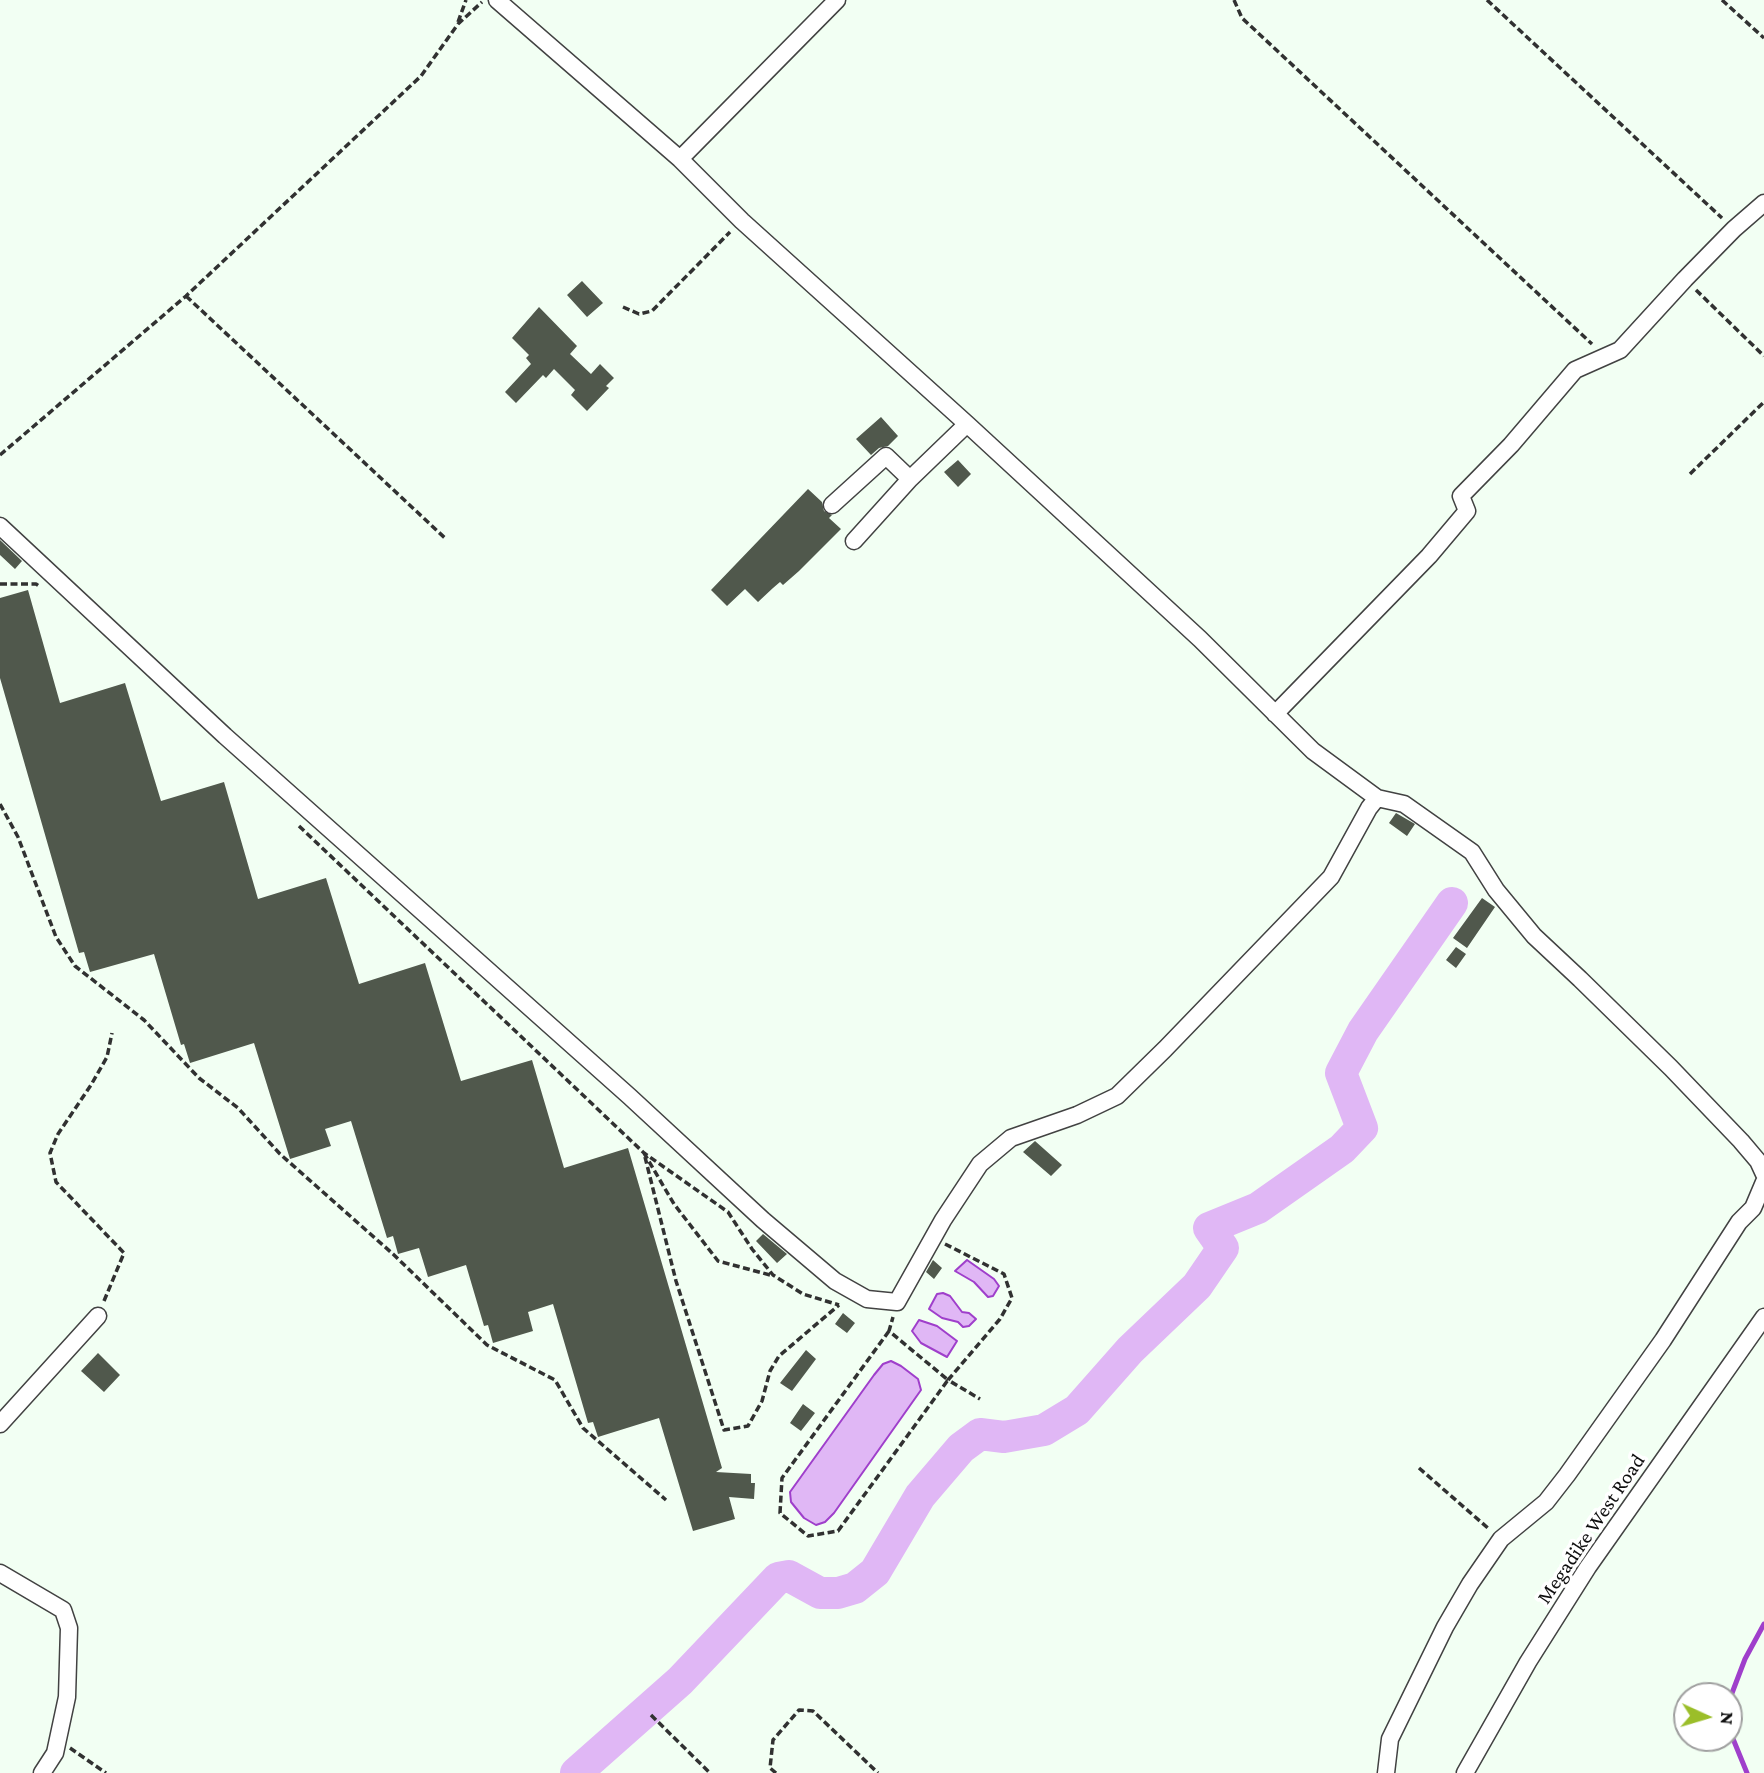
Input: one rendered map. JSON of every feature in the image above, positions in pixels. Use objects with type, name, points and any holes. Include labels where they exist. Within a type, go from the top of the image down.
[{"type":"street","points":[[497,0],[680,159],[741,221],[1200,639],[1313,751],[1377,798],[1404,804],[1472,852],[1496,890],[1534,936],[1671,1068],[1741,1141],[1758,1161],[1764,1174]]},
{"type":"street","points":[[680,159],[837,0]]},
{"type":"street","points":[[1275,714],[1429,556],[1467,511],[1461,496],[1511,445],[1575,370],[1620,350],[1685,279],[1764,203]]},
{"type":"street","points":[[854,541],[910,479],[967,424]]},
{"type":"street","points":[[832,505],[886,456],[910,479]]},
{"type":"street","points":[[0,526],[215,727],[763,1220],[835,1282],[867,1299],[897,1302],[932,1238],[980,1164],[1011,1138],[1077,1115],[1117,1096],[1155,1059],[1331,877],[1368,808],[1377,798]]},
{"type":"street","points":[[1386,1773],[1390,1739],[1433,1651],[1470,1584],[1501,1539],[1546,1502],[1567,1475],[1663,1340],[1739,1222],[1753,1208],[1764,1182]]},
{"type":"street","points":[[0,1424],[98,1316]]},
{"type":"street","name":"Megadike West Road","points":[[1465,1773],[1528,1662],[1588,1567],[1764,1317]]},
{"type":"street","points":[[0,1573],[63,1610],[69,1628],[66,1696],[55,1754],[42,1773]]},
{"type":"path","points":[[458,24],[466,0]]},
{"type":"path","points":[[0,455],[186,296],[421,76],[458,24],[484,0]]},
{"type":"path","points":[[1234,0],[1242,18],[1592,344],[1620,350]]},
{"type":"path","points":[[1487,0],[1734,229]]},
{"type":"path","points":[[1721,0],[1764,37]]},
{"type":"path","points":[[622,307],[639,314],[652,311],[741,221]]},
{"type":"path","points":[[1685,279],[1764,356]]},
{"type":"path","points":[[186,296],[446,538]]},
{"type":"path","points":[[1690,474],[1764,402]]},
{"type":"path","points":[[0,577],[7,583]]},
{"type":"path","points":[[0,584],[36,584],[46,593]]},
{"type":"path","points":[[0,804],[18,837],[56,937],[75,966],[144,1020],[199,1078],[238,1108],[280,1154],[393,1254],[487,1345],[555,1380],[583,1428],[666,1500]]},
{"type":"path","points":[[297,824],[644,1153],[728,1212],[772,1275]]},
{"type":"path","points":[[98,1316],[124,1253],[56,1182],[50,1153],[58,1134],[107,1056],[112,1033]]},
{"type":"path","points":[[644,1153],[676,1281],[724,1430],[748,1426],[762,1401],[770,1371],[779,1356],[855,1293]]},
{"type":"path","points":[[644,1153],[674,1204],[718,1261],[772,1275],[803,1294],[839,1306]]},
{"type":"path","points":[[897,1302],[889,1331],[782,1478],[780,1513],[807,1536],[838,1531],[948,1380],[1000,1319],[1012,1298],[1004,1274],[932,1238]]},
{"type":"path","points":[[889,1331],[948,1380],[980,1399]]},
{"type":"path","points":[[1419,1468],[1501,1539]]},
{"type":"path","points":[[776,1773],[770,1768],[773,1740],[799,1710],[813,1711],[878,1773]]},
{"type":"path","points":[[651,1715],[710,1773]]},
{"type":"path","points":[[55,1754],[71,1748],[106,1773]]},
{"type":"shaded area","points":[[967,1260],[994,1279],[999,1286],[993,1296],[988,1297],[974,1282],[955,1271]]},
{"type":"shaded area","points":[[937,1294],[950,1296],[962,1312],[969,1313],[976,1319],[969,1326],[963,1327],[929,1309]]},
{"type":"shaded area","points":[[919,1320],[937,1326],[957,1341],[947,1357],[921,1343],[912,1331]]},
{"type":"shaded area","points":[[891,1361],[918,1379],[921,1390],[834,1513],[825,1522],[816,1525],[804,1518],[791,1502],[790,1492],[874,1375],[883,1364]]},
{"type":"building","points":[[582,281],[603,303],[587,317],[567,295]]},
{"type":"building","points":[[539,307],[577,346],[570,354],[591,374],[600,364],[614,378],[606,386],[609,388],[587,411],[571,395],[575,390],[554,369],[546,378],[543,375],[516,403],[505,392],[531,364],[526,358],[529,355],[512,338]]},
{"type":"building","points":[[881,417],[898,436],[888,446],[879,448],[871,455],[856,439]]},
{"type":"building","points":[[958,460],[971,474],[958,487],[944,472]]},
{"type":"building","points":[[808,489],[822,502],[824,511],[832,515],[829,518],[841,529],[799,571],[783,585],[780,582],[758,602],[745,589],[727,606],[711,590]]},
{"type":"building","points":[[0,540],[22,561],[15,569],[0,555]]},
{"type":"building","points":[[28,590],[60,703],[125,683],[161,801],[224,782],[258,899],[326,878],[359,984],[425,963],[461,1081],[532,1060],[564,1168],[628,1148],[722,1468],[716,1472],[751,1474],[751,1483],[755,1483],[754,1499],[729,1497],[735,1519],[693,1531],[659,1418],[598,1437],[593,1422],[588,1423],[553,1304],[528,1312],[533,1331],[493,1343],[488,1325],[484,1326],[466,1265],[428,1277],[419,1248],[398,1254],[393,1236],[387,1238],[351,1121],[325,1129],[331,1146],[290,1159],[254,1043],[190,1063],[184,1044],[181,1045],[154,954],[90,972],[84,952],[79,953],[0,678],[0,598]]},
{"type":"building","points":[[1396,813],[1415,824],[1407,836],[1389,823]]},
{"type":"building","points":[[1482,898],[1495,907],[1467,948],[1453,938]]},
{"type":"building","points":[[1456,947],[1466,954],[1456,968],[1446,960]]},
{"type":"building","points":[[1035,1141],[1062,1165],[1051,1176],[1023,1152]]},
{"type":"building","points":[[763,1234],[787,1254],[777,1263],[756,1241]]},
{"type":"building","points":[[933,1260],[942,1268],[934,1279],[926,1272]]},
{"type":"building","points":[[843,1313],[855,1323],[847,1333],[835,1324]]},
{"type":"building","points":[[806,1350],[816,1359],[792,1391],[780,1383]]},
{"type":"building","points":[[98,1353],[120,1375],[104,1392],[81,1371]]},
{"type":"building","points":[[803,1404],[815,1413],[801,1431],[790,1423]]},
{"type":"waterway","points":[[576,1773],[680,1681],[778,1578],[789,1576],[820,1593],[838,1593],[855,1588],[875,1572],[920,1496],[961,1448],[980,1434],[1004,1437],[1044,1430],[1077,1410],[1130,1350],[1197,1286],[1223,1248],[1209,1228],[1258,1208],[1342,1149],[1362,1128],[1341,1073],[1363,1031],[1452,903]]},
{"type":"waterway","points":[[1736,1682],[1764,1624]]},
{"type":"waterway","points":[[1738,1752],[1747,1773]]}]
